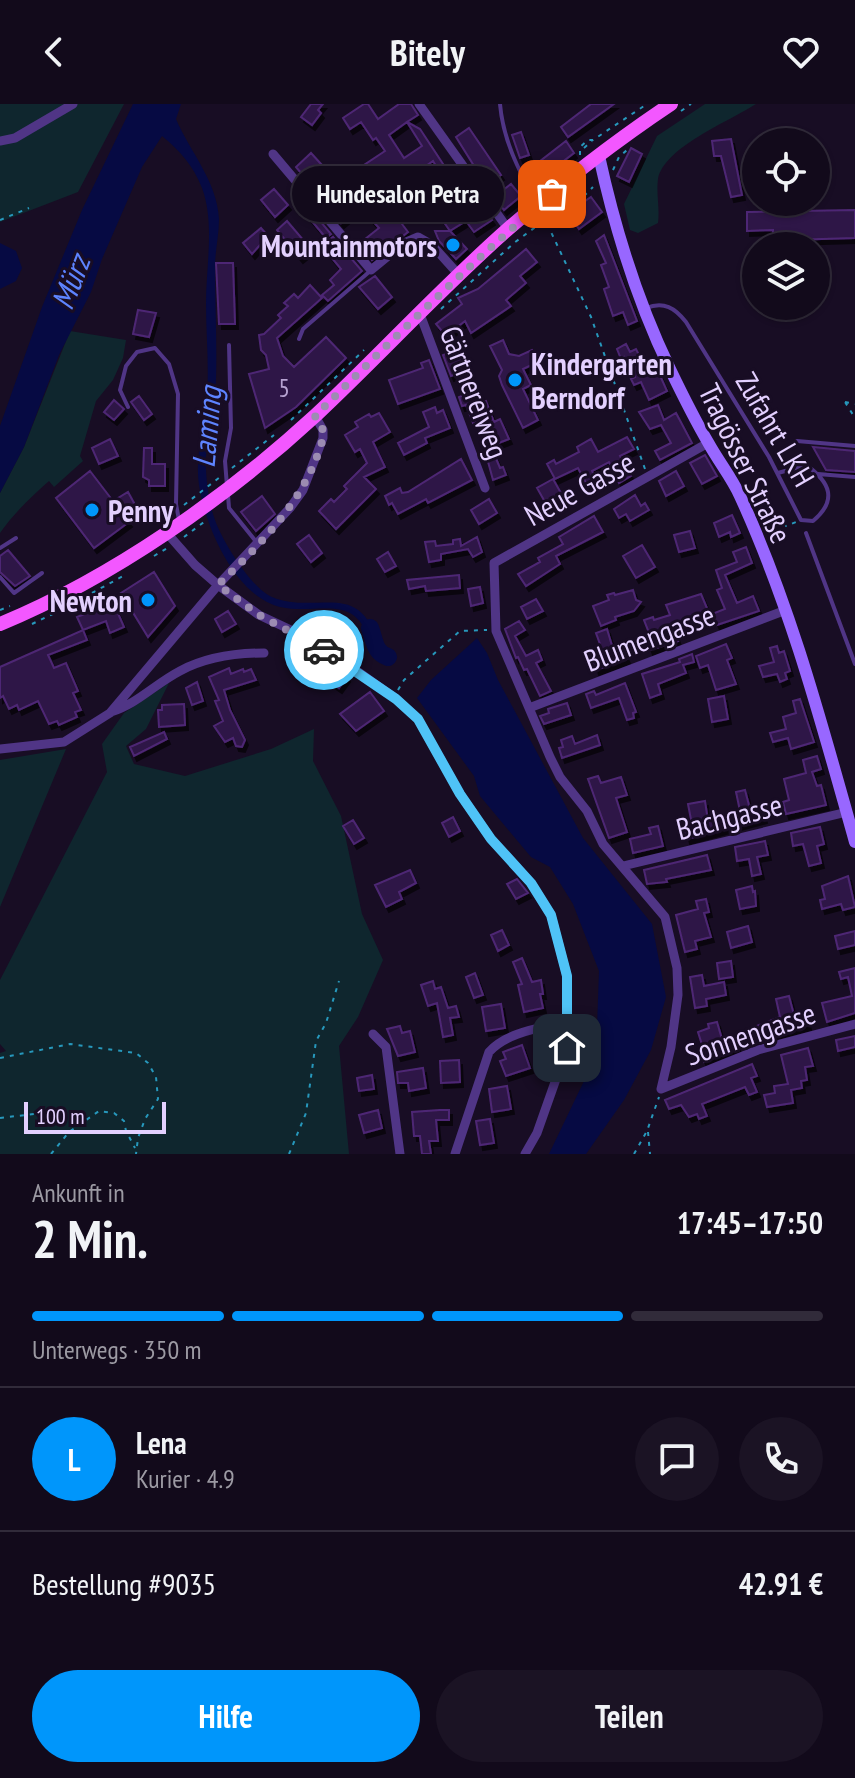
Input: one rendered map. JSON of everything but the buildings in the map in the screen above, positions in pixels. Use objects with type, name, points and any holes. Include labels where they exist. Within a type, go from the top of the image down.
[{"type":"main road","points":[[0,624],[43,607],[166,532],[181,514],[315,416],[508,229],[599,156],[676,108]]},
{"type":"main road","name":"Tragösser Straße","points":[[599,156],[619,236],[644,309],[669,367],[708,443],[739,494],[786,610],[819,710],[855,842]]},
{"type":"street","points":[[0,141],[15,138],[73,104]]},
{"type":"street","points":[[419,104],[508,229]]},
{"type":"street","points":[[273,154],[371,270],[404,243],[418,237],[432,245],[459,275]]},
{"type":"street","name":"Gärtnereiweg","points":[[420,314],[485,488]]},
{"type":"street","points":[[110,713],[218,585],[297,499],[313,469],[323,438],[323,430],[315,416]]},
{"type":"street","name":"Neue Gasse","points":[[496,631],[494,563],[708,443]]},
{"type":"street","points":[[166,532],[195,565],[218,585],[259,615],[324,650],[396,699],[418,719],[460,794],[491,839],[531,883],[551,915],[567,976],[567,1048],[537,1133],[525,1154]]},
{"type":"street","name":"Blumengasse","points":[[529,708],[786,610]]},
{"type":"street","points":[[496,631],[560,777],[587,811],[603,844],[665,917],[677,968],[678,995],[661,1089]]},
{"type":"street","points":[[0,749],[64,742],[110,713],[126,708],[178,671],[224,656],[264,653]]},
{"type":"street","name":"Bachgasse","points":[[623,866],[847,812]]},
{"type":"street","points":[[455,1154],[489,1052],[497,1043],[515,1036],[569,1021]]},
{"type":"street","name":"Sonnengasse","points":[[661,1089],[758,1050],[855,1024]]},
{"type":"street","points":[[373,1034],[386,1047],[400,1154]]},
{"type":"lane","points":[[500,104],[502,124],[512,155],[538,205]]},
{"type":"lane","points":[[299,339],[303,329],[371,270]]},
{"type":"lane","name":"Zufahrt LKH","points":[[644,309],[665,305],[677,311],[686,322],[778,473],[801,520]]},
{"type":"lane","points":[[229,345],[231,428],[225,470],[229,508],[255,547]]},
{"type":"lane","points":[[128,407],[120,390],[126,366],[137,352],[155,348],[169,364],[178,394],[181,514]]},
{"type":"lane","points":[[797,441],[855,446]]},
{"type":"lane","points":[[778,473],[806,465],[826,484],[830,501],[825,511],[813,521],[801,520]]},
{"type":"lane","points":[[818,474],[855,477]]},
{"type":"lane","points":[[806,533],[855,664]]},
{"type":"lane","points":[[0,548],[16,538]]},
{"type":"lane","points":[[0,577],[14,593],[42,573]]},
{"type":"path","points":[[584,148],[647,104]]},
{"type":"path","points":[[676,108],[691,104]]},
{"type":"path","points":[[573,161],[580,155],[580,147],[593,140]]},
{"type":"path","points":[[578,195],[580,200],[615,169],[619,157],[630,147]]},
{"type":"path","points":[[585,190],[545,220],[591,317],[648,477]]},
{"type":"path","points":[[0,220],[29,208]]},
{"type":"path","points":[[855,404],[845,402],[855,418]]},
{"type":"path","points":[[181,514],[243,468]]},
{"type":"path","points":[[764,523],[762,496],[786,526],[801,520]]},
{"type":"path","points":[[0,610],[14,604]]},
{"type":"path","points":[[396,699],[404,680],[460,631],[496,631]]},
{"type":"path","points":[[289,1154],[306,1113],[316,1041],[326,1023],[339,981]]},
{"type":"path","points":[[0,1058],[70,1044],[136,1053],[148,1063],[156,1077],[158,1099],[145,1119],[136,1152]]},
{"type":"path","points":[[634,1154],[647,1131],[661,1089]]},
{"type":"path","points":[[51,1154],[60,1140],[99,1111],[114,1113],[124,1121],[136,1152]]},
{"type":"path","points":[[0,1118],[34,1114],[82,1123]]},
{"type":"path","points":[[647,1131],[650,1154]]},
{"type":"shaded area","points":[[0,104],[124,104],[78,192],[0,222]]},
{"type":"shaded area","points":[[705,104],[756,104],[672,156],[658,179],[658,223],[638,233],[630,230],[624,204],[657,136]]},
{"type":"shaded area","points":[[70,331],[126,340],[123,358],[113,380],[96,401],[80,456],[83,461],[54,487],[49,481],[0,533],[0,493],[24,447]]},
{"type":"shaded area","points":[[169,683],[146,729],[126,746],[134,764],[185,776],[271,749],[314,729],[313,761],[341,816],[362,914],[383,960],[358,1017],[339,1046],[349,1154],[0,1154],[0,1053],[6,1051],[0,1044],[0,980],[107,772],[102,744],[124,713]]},
{"type":"shaded area","points":[[66,749],[0,907],[0,760]]},
{"type":"water","name":"Mürz","points":[[133,104],[181,104],[176,119],[208,179],[217,205],[216,384],[206,462],[209,496],[219,529],[239,563],[264,592],[289,602],[349,605],[361,612],[371,626],[379,648],[372,650],[366,631],[358,619],[348,612],[280,607],[264,600],[236,574],[215,539],[202,502],[198,475],[208,381],[208,216],[202,188],[190,165],[162,136],[142,167],[91,292],[59,355],[24,447],[0,493],[0,426],[42,307],[82,210]]},
{"type":"water","points":[[0,243],[16,251],[22,268],[16,281],[0,289]]},
{"type":"water","points":[[477,638],[583,838],[652,924],[666,997],[651,1050],[624,1100],[586,1154],[549,1154],[596,1056],[599,971],[573,904],[550,867],[531,857],[480,796],[474,776],[417,698],[431,680]]},
{"type":"waterway","name":"Laming","points":[[370,628],[377,649],[388,657]]},
{"type":"way so far","points":[[324,650],[259,615],[218,585],[303,490],[323,438],[323,430],[315,416],[508,229],[552,194]]},
{"type":"place","name":"Hundesalon Petra","points":[[552,194]]},
{"type":"place","name":"Mountainmotors","points":[[453,245]]},
{"type":"place","name":"Kindergarten Berndorf","points":[[515,380]]},
{"type":"place","name":"Penny","points":[[92,510]]},
{"type":"place","name":"Newton","points":[[148,600]]},
{"type":"route","points":[[324,650],[396,699],[418,719],[460,794],[491,839],[531,883],[551,915],[567,976],[567,1048]]}]
